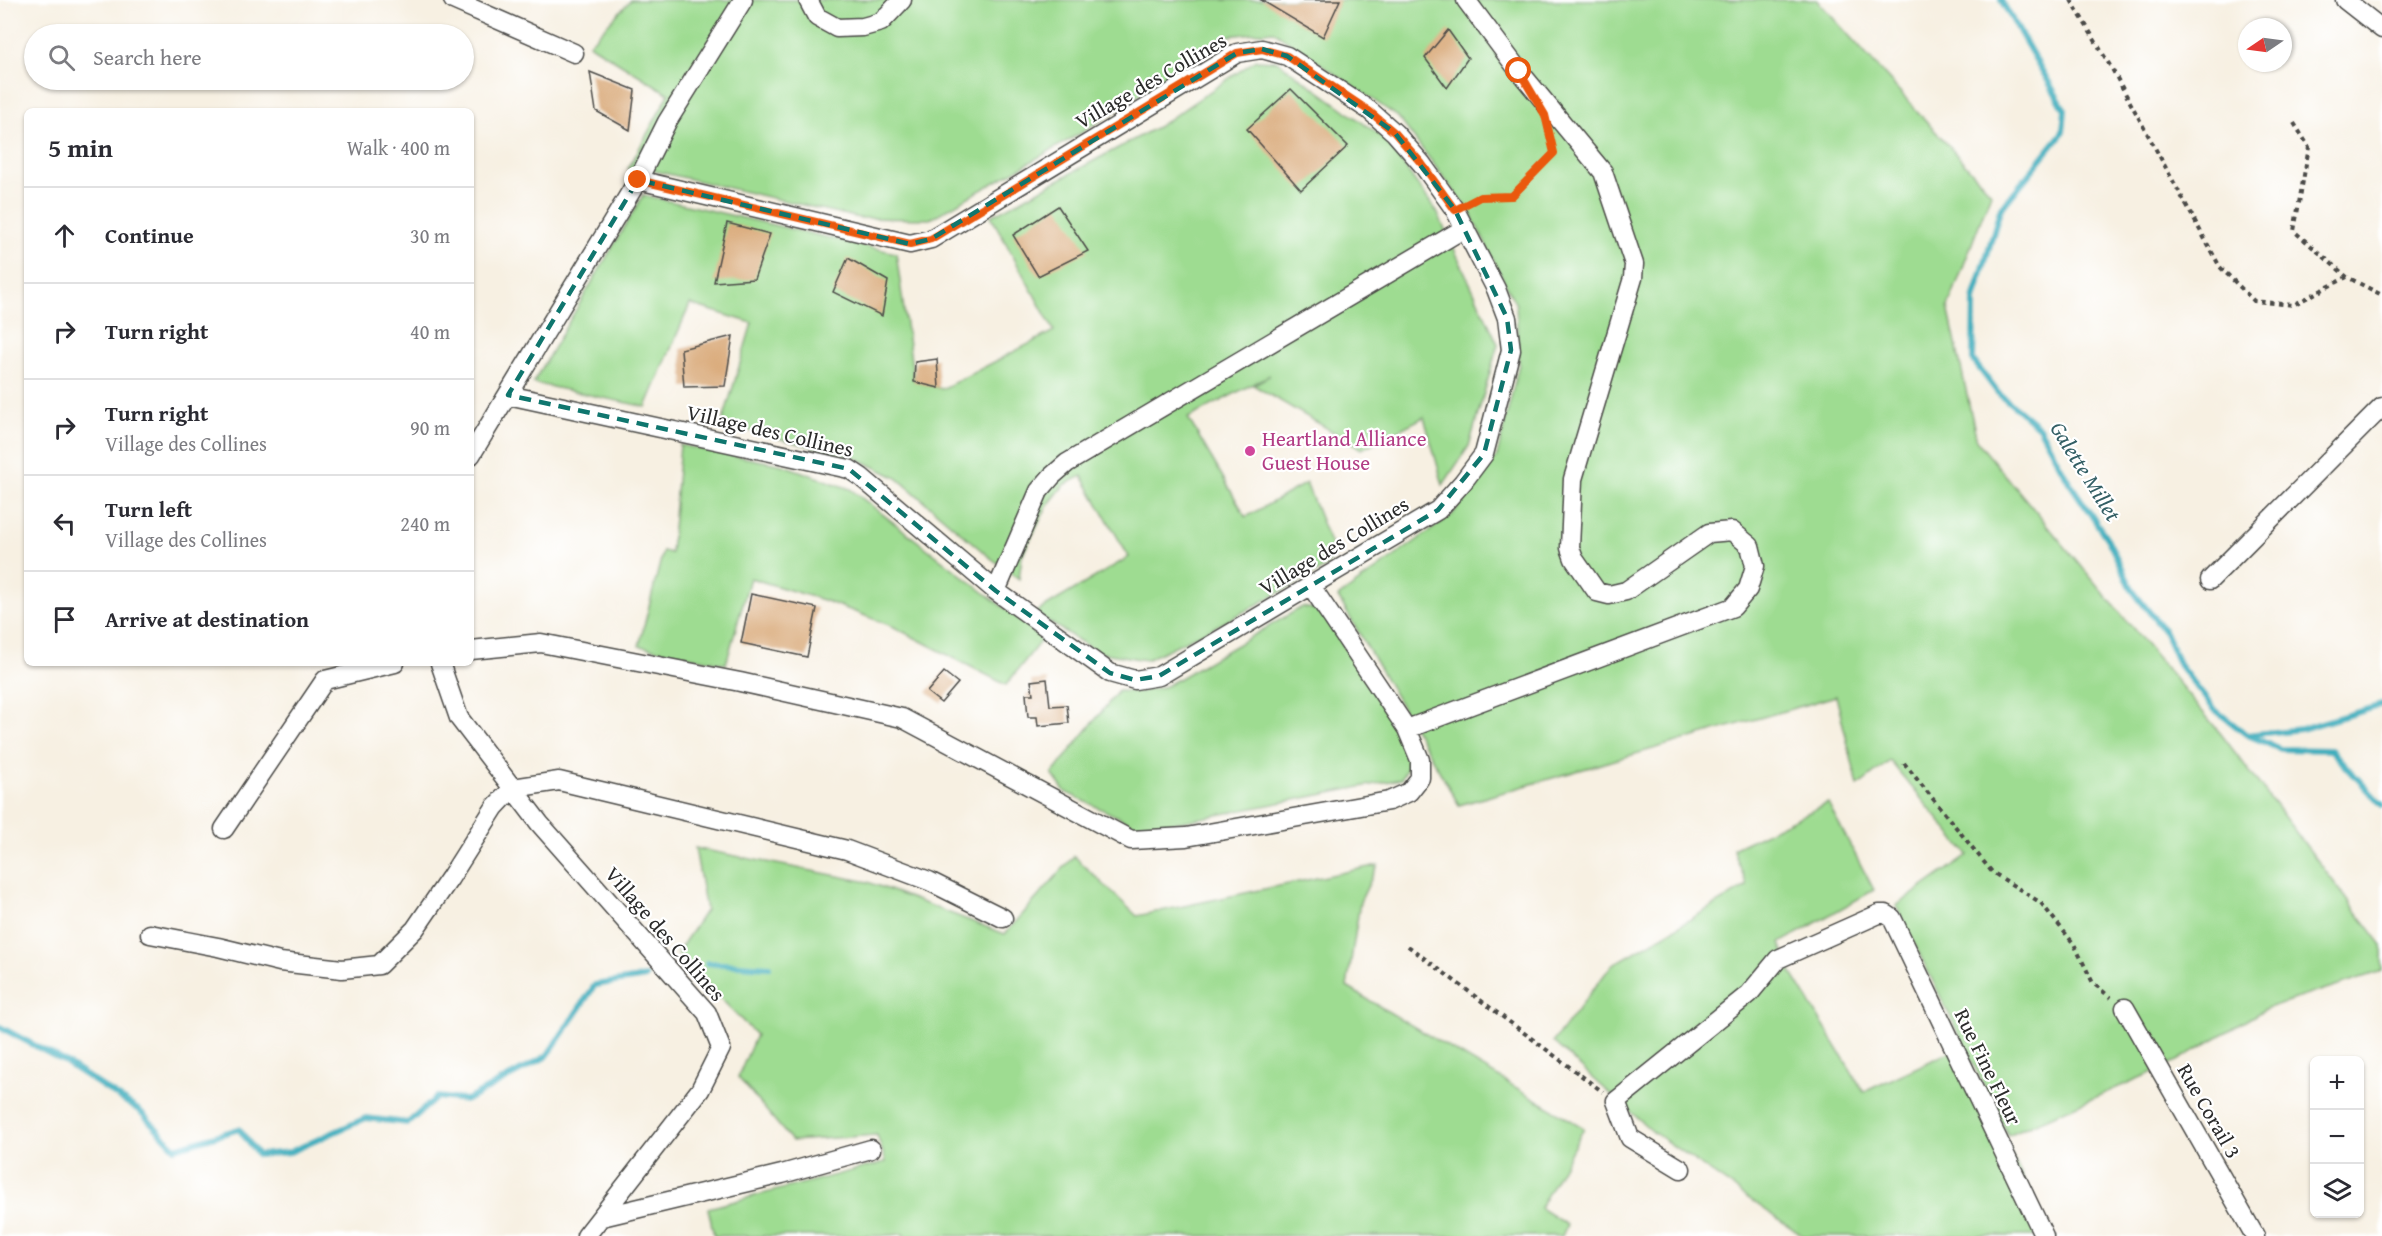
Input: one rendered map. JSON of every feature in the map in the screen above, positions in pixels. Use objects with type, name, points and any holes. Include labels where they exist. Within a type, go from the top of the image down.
[{"type":"street","points":[[453,0],[574,53]]},
{"type":"street","points":[[474,450],[638,180],[667,122],[743,0]]},
{"type":"street","points":[[808,0],[817,16],[837,28],[863,27],[881,22],[902,0]]},
{"type":"street","points":[[1407,729],[1733,607],[1748,589],[1755,566],[1750,546],[1732,531],[1709,533],[1626,591],[1609,595],[1597,592],[1574,559],[1570,548],[1573,479],[1633,278],[1634,264],[1603,171],[1519,71],[1466,0]]},
{"type":"street","points":[[2345,0],[2382,29]]},
{"type":"street","name":"Village des Collines","points":[[508,395],[849,469],[996,591],[1110,674],[1136,680],[1159,676],[1438,510],[1484,454],[1511,350],[1508,318],[1496,289],[1455,210],[1422,164],[1395,133],[1378,118],[1287,56],[1262,49],[1237,53],[931,239],[910,244],[638,180]]},
{"type":"street","points":[[996,591],[1039,491],[1067,463],[1465,228]]},
{"type":"street","points":[[2210,580],[2382,407]]},
{"type":"street","points":[[474,650],[541,643],[740,681],[902,718],[1131,840],[1186,837],[1389,801],[1409,792],[1420,778],[1420,760],[1407,729],[1311,586]]},
{"type":"street","points":[[224,829],[325,680],[383,666]]},
{"type":"street","name":"Village des Collines","points":[[441,666],[459,718],[540,824],[707,1013],[721,1048],[700,1090],[586,1236]]},
{"type":"street","points":[[150,934],[280,962],[342,969],[379,965],[415,929],[495,807],[513,788],[559,781],[847,850],[929,881],[1003,918]]},
{"type":"street","name":"Rue Fine Fleur","points":[[1616,1101],[1749,994],[1778,959],[1879,914],[1886,914],[1892,918],[2044,1236]]},
{"type":"street","name":"Rue Corail 3","points":[[2125,1008],[2255,1236]]},
{"type":"street","points":[[1616,1101],[1630,1138],[1682,1169]]},
{"type":"street","points":[[602,1217],[770,1177],[871,1149]]},
{"type":"path","points":[[2071,0],[2112,69],[2220,267],[2254,301],[2293,305],[2347,277]]},
{"type":"path","points":[[2294,123],[2309,147],[2294,231],[2347,277],[2382,295]]},
{"type":"path","points":[[1455,210],[1480,197],[1512,196],[1554,153],[1550,134]]},
{"type":"path","points":[[1904,763],[1992,872],[2041,903],[2074,944],[2093,983],[2125,1008]]},
{"type":"path","points":[[1408,945],[1578,1076],[1616,1101]]},
{"type":"highlighted area","points":[[1262,49],[1287,56],[1395,133],[1455,210],[1507,318],[1511,350],[1484,454],[1438,510],[1159,676],[1135,680],[1110,673],[996,591],[849,469],[508,395],[638,180],[910,244],[931,239],[1237,53]]},
{"type":"green space","points":[[631,0],[1817,0],[1991,193],[1948,307],[1977,441],[2221,734],[2382,945],[2382,971],[2267,1008],[2174,1063],[2008,1135],[1896,906],[1968,855],[1890,761],[1858,786],[1836,696],[1459,805],[1338,597],[1452,515],[1497,456],[1519,364],[1516,305],[1469,211],[1398,117],[1273,31],[1228,36],[1083,132],[930,219],[859,218],[655,171],[628,169],[669,94],[589,44]]},
{"type":"green space","points":[[1256,60],[1277,61],[1385,139],[1437,212],[1498,344],[1469,446],[1443,485],[1424,417],[1362,449],[1253,385],[1270,375],[1188,418],[1246,517],[1306,483],[1335,555],[1323,569],[1225,622],[1146,660],[1097,652],[1035,613],[1129,557],[1082,476],[1064,485],[1048,505],[1022,556],[1019,579],[988,556],[897,478],[856,458],[722,424],[752,323],[690,304],[646,407],[533,383],[643,195],[896,253],[914,381],[942,389],[1054,331],[991,216],[1159,126]]},
{"type":"green space","points":[[680,445],[783,465],[850,489],[1043,638],[1006,685],[892,626],[826,601],[750,578],[726,664],[639,646],[663,551],[671,553]]},
{"type":"green space","points":[[1302,607],[1313,609],[1327,618],[1407,747],[1408,766],[1401,779],[1181,822],[1135,825],[1065,792],[1052,774],[1118,691],[1140,692],[1166,686]]},
{"type":"green space","points":[[1828,803],[1874,890],[1780,943],[1791,972],[1864,1092],[1958,1048],[2052,1236],[1803,1236],[1653,1132],[1553,1042],[1611,966],[1747,886],[1733,849]]},
{"type":"green space","points":[[695,848],[868,882],[1005,934],[1074,856],[1137,916],[1378,865],[1360,902],[1347,987],[1584,1128],[1540,1208],[1567,1225],[1562,1236],[904,1236],[903,1234],[714,1236],[708,1208],[886,1162],[877,1135],[792,1141],[738,1077],[756,1035],[677,953],[706,910]]},
{"type":"building","points":[[1261,0],[1340,0],[1323,37]]},
{"type":"building","points":[[1448,30],[1468,58],[1447,88],[1425,58]]},
{"type":"building","points":[[590,72],[635,90],[630,130],[596,111]]},
{"type":"building","points":[[1291,89],[1348,146],[1301,190],[1247,129]]},
{"type":"building","points":[[1058,206],[1088,251],[1038,276],[1013,235]]},
{"type":"building","points":[[727,223],[770,234],[754,279],[714,282]]},
{"type":"building","points":[[848,258],[888,281],[882,316],[833,292]]},
{"type":"building","points":[[733,336],[725,386],[684,387],[681,349]]},
{"type":"building","points":[[937,359],[939,388],[914,382],[915,362]]},
{"type":"building","points":[[751,594],[817,608],[807,657],[741,643]]},
{"type":"building","points":[[944,672],[958,683],[941,703],[927,692]]},
{"type":"building","points":[[1047,679],[1050,706],[1067,705],[1069,723],[1038,726],[1037,717],[1028,717],[1026,694],[1033,694],[1031,681]]},
{"type":"waterway","name":"Galette Millet","points":[[2001,0],[2065,110],[2063,132],[2000,210],[1974,300],[1973,360],[1998,393],[2039,427],[2069,482],[2108,540],[2133,591],[2165,632],[2180,666],[2214,709],[2247,735],[2301,729],[2382,705]]},
{"type":"waterway","points":[[2250,736],[2280,749],[2331,750],[2382,805]]},
{"type":"waterway","points":[[707,963],[769,967]]},
{"type":"waterway","points":[[0,1027],[62,1060],[140,1111],[175,1148],[239,1129],[258,1155],[290,1152],[366,1118],[408,1123],[437,1097],[467,1100],[547,1056],[595,985],[646,977]]},
{"type":"place","name":"Heartland Alliance Guest House","points":[[1250,451]]},
{"type":"route","points":[[638,180],[910,244],[931,239],[1237,53],[1262,49],[1287,56],[1369,111],[1395,133],[1422,164],[1455,210],[1480,197],[1512,196],[1554,153],[1545,115],[1519,71]]}]
